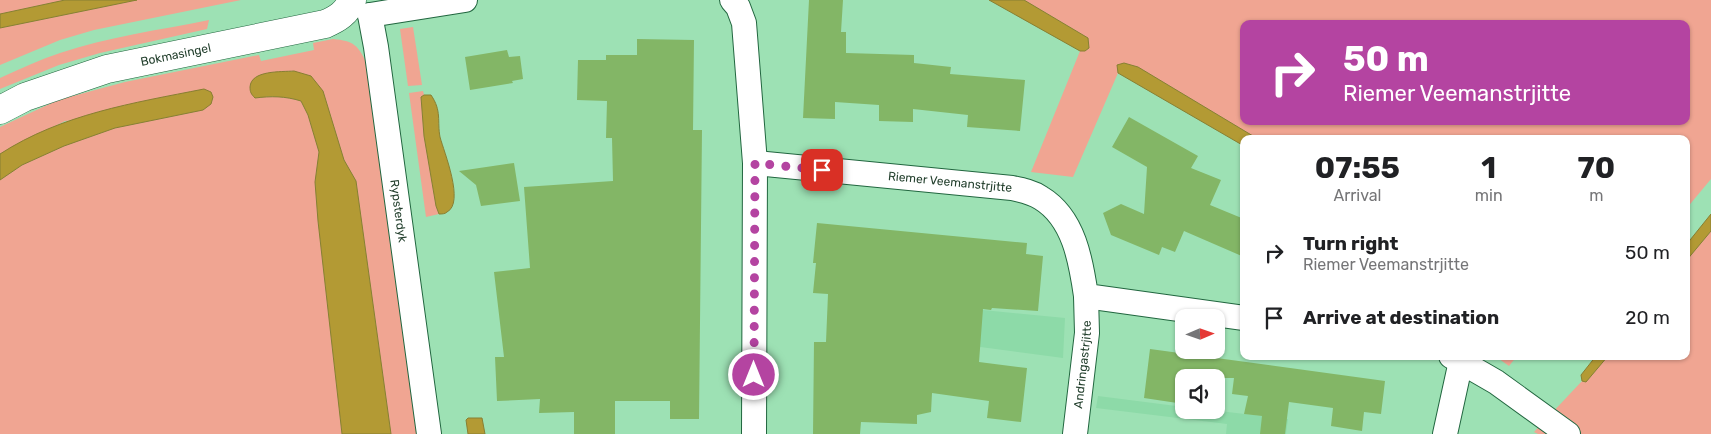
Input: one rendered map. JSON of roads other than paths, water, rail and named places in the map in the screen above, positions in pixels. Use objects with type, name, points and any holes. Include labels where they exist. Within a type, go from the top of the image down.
[{"type":"street","points":[[357,7],[465,0]]},
{"type":"street","points":[[732,0],[738,7],[744,23],[755,163],[754,434]]},
{"type":"street","name":"Bokmasingel","points":[[0,110],[25,96],[107,69],[325,24],[357,7]]},
{"type":"street","name":"Rypsterdyk","points":[[357,7],[376,47],[429,434]]},
{"type":"street","name":"Riemer Veemanstrjitte","points":[[755,163],[1012,188],[1026,191],[1040,197],[1055,208],[1066,222],[1082,270],[1086,296]]},
{"type":"street","points":[[1086,296],[1240,317]]},
{"type":"street","name":"Andringastrjitte","points":[[1075,434],[1087,333],[1086,296]]},
{"type":"street","points":[[1445,434],[1456,360]]},
{"type":"street","points":[[1458,360],[1496,382],[1568,434]]}]
